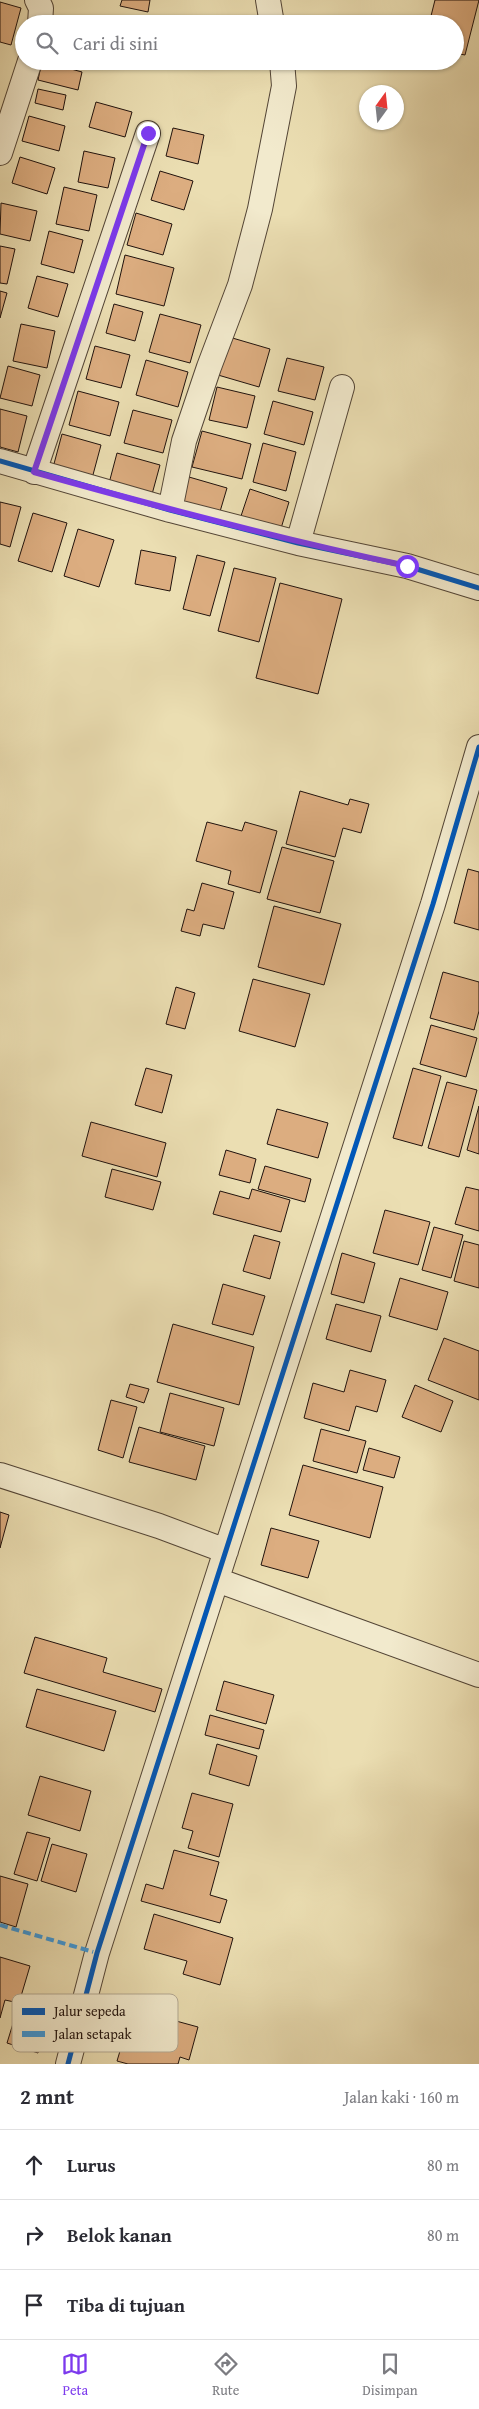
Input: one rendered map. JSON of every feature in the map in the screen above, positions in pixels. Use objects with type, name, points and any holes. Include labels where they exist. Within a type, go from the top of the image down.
[{"type":"street","points":[[37,0],[41,8],[41,15]]},
{"type":"street","points":[[268,0],[270,15]]},
{"type":"street","points":[[0,153],[27,70]]},
{"type":"street","points":[[170,510],[184,441],[240,285],[260,209],[284,86],[283,70]]},
{"type":"street","points":[[34,472],[148,133]]},
{"type":"street","points":[[298,542],[342,388]]},
{"type":"street","points":[[0,461],[170,510],[298,542],[407,566],[479,588]]},
{"type":"street","points":[[86,1994],[97,1953],[433,904],[479,746]]},
{"type":"street","points":[[0,1475],[160,1526],[226,1551]]},
{"type":"street","points":[[217,1580],[479,1675]]},
{"type":"building","points":[[122,0],[150,0],[148,12],[120,6]]},
{"type":"building","points":[[435,0],[479,0],[465,55],[464,15],[431,15]]},
{"type":"building","points":[[0,2],[21,8],[19,15],[15,15],[15,30],[11,45],[0,42]]},
{"type":"building","points":[[40,70],[75,70],[82,72],[78,90],[38,80]]},
{"type":"building","points":[[38,89],[66,95],[63,110],[35,103]]},
{"type":"building","points":[[96,102],[132,112],[125,137],[89,127]]},
{"type":"building","points":[[29,116],[65,126],[59,151],[22,141]]},
{"type":"building","points":[[173,128],[204,135],[198,164],[166,156]]},
{"type":"building","points":[[84,151],[115,158],[108,188],[78,182]]},
{"type":"building","points":[[20,157],[55,168],[47,194],[12,183]]},
{"type":"building","points":[[160,171],[193,181],[184,210],[151,200]]},
{"type":"building","points":[[64,187],[97,195],[89,231],[56,224]]},
{"type":"building","points":[[1,203],[37,211],[30,241],[0,234]]},
{"type":"building","points":[[136,213],[172,224],[163,255],[127,245]]},
{"type":"building","points":[[49,231],[83,240],[74,273],[41,264]]},
{"type":"building","points":[[0,246],[15,249],[7,284],[0,283]]},
{"type":"building","points":[[125,255],[174,268],[164,306],[116,294]]},
{"type":"building","points":[[37,276],[68,284],[58,317],[28,308]]},
{"type":"building","points":[[0,291],[7,293],[0,318]]},
{"type":"building","points":[[114,304],[143,312],[135,341],[106,333]]},
{"type":"building","points":[[160,314],[201,325],[190,363],[149,352]]},
{"type":"building","points":[[21,324],[55,331],[47,368],[13,361]]},
{"type":"building","points":[[229,337],[270,349],[259,387],[218,375]]},
{"type":"building","points":[[95,346],[130,355],[121,388],[86,379]]},
{"type":"building","points":[[287,358],[324,367],[315,400],[278,391]]},
{"type":"building","points":[[146,360],[188,372],[178,407],[136,395]]},
{"type":"building","points":[[8,366],[40,375],[32,406],[0,398]]},
{"type":"building","points":[[217,387],[255,396],[247,428],[209,420]]},
{"type":"building","points":[[78,391],[119,402],[110,436],[69,425]]},
{"type":"building","points":[[273,401],[313,412],[304,445],[264,434]]},
{"type":"building","points":[[0,409],[27,416],[18,452],[0,447]]},
{"type":"building","points":[[133,410],[172,420],[163,453],[124,443]]},
{"type":"building","points":[[202,431],[251,444],[242,479],[192,467]]},
{"type":"building","points":[[62,434],[101,445],[90,486],[51,475]]},
{"type":"building","points":[[263,443],[296,452],[286,491],[253,482]]},
{"type":"building","points":[[117,453],[160,465],[151,498],[108,487]]},
{"type":"building","points":[[189,477],[227,488],[219,515],[181,504]]},
{"type":"building","points":[[250,489],[289,502],[279,535],[239,522]]},
{"type":"building","points":[[0,502],[21,507],[10,547],[0,544]]},
{"type":"building","points":[[33,513],[67,523],[52,572],[18,561]]},
{"type":"building","points":[[78,529],[114,540],[99,587],[64,576]]},
{"type":"building","points":[[141,550],[176,557],[170,591],[135,584]]},
{"type":"building","points":[[197,555],[225,562],[210,616],[183,609]]},
{"type":"building","points":[[234,568],[276,578],[259,642],[218,631]]},
{"type":"building","points":[[280,583],[342,599],[318,694],[256,678]]},
{"type":"building","points":[[300,791],[348,805],[350,799],[369,804],[361,833],[343,828],[335,857],[286,844]]},
{"type":"building","points":[[207,822],[242,831],[245,822],[277,831],[260,893],[228,884],[231,871],[196,861]]},
{"type":"building","points":[[282,847],[334,861],[320,913],[267,899]]},
{"type":"building","points":[[468,869],[479,872],[479,930],[454,923]]},
{"type":"building","points":[[202,883],[234,892],[224,929],[203,924],[200,936],[181,931],[187,909],[194,911]]},
{"type":"building","points":[[274,906],[341,924],[324,985],[258,967]]},
{"type":"building","points":[[443,972],[479,982],[479,1011],[474,1030],[430,1018]]},
{"type":"building","points":[[253,979],[310,994],[295,1047],[239,1031]]},
{"type":"building","points":[[176,987],[195,993],[185,1029],[166,1024]]},
{"type":"building","points":[[431,1025],[477,1038],[466,1077],[420,1064]]},
{"type":"building","points":[[146,1068],[172,1075],[162,1113],[135,1105]]},
{"type":"building","points":[[413,1068],[441,1076],[422,1146],[393,1138]]},
{"type":"building","points":[[447,1082],[477,1090],[459,1157],[428,1148]]},
{"type":"building","points":[[479,1106],[479,1154],[467,1150]]},
{"type":"building","points":[[277,1109],[328,1123],[318,1158],[267,1144]]},
{"type":"building","points":[[91,1122],[166,1143],[157,1177],[82,1156]]},
{"type":"building","points":[[226,1150],[256,1159],[250,1183],[219,1175]]},
{"type":"building","points":[[265,1166],[311,1179],[305,1202],[258,1189]]},
{"type":"building","points":[[112,1169],[161,1182],[153,1210],[105,1197]]},
{"type":"building","points":[[466,1187],[479,1190],[479,1231],[455,1224]]},
{"type":"building","points":[[252,1189],[290,1200],[281,1232],[213,1214],[220,1191],[249,1199]]},
{"type":"building","points":[[385,1210],[430,1222],[418,1265],[373,1253]]},
{"type":"building","points":[[434,1227],[463,1235],[451,1278],[422,1270]]},
{"type":"building","points":[[254,1235],[280,1242],[270,1279],[243,1271]]},
{"type":"building","points":[[464,1241],[479,1245],[479,1288],[454,1281]]},
{"type":"building","points":[[342,1253],[375,1263],[364,1303],[331,1294]]},
{"type":"building","points":[[400,1278],[448,1292],[437,1330],[389,1316]]},
{"type":"building","points":[[223,1284],[265,1296],[253,1335],[212,1324]]},
{"type":"building","points":[[336,1304],[381,1316],[371,1352],[326,1339]]},
{"type":"building","points":[[173,1324],[254,1347],[239,1405],[157,1382]]},
{"type":"building","points":[[444,1338],[479,1351],[479,1400],[428,1380]]},
{"type":"building","points":[[350,1370],[386,1380],[377,1412],[356,1406],[349,1431],[304,1418],[313,1383],[344,1392]]},
{"type":"building","points":[[130,1384],[149,1389],[144,1403],[126,1397]]},
{"type":"building","points":[[415,1385],[453,1401],[441,1432],[402,1417]]},
{"type":"building","points":[[170,1393],[224,1408],[214,1446],[160,1432]]},
{"type":"building","points":[[111,1400],[137,1407],[123,1458],[98,1450]]},
{"type":"building","points":[[139,1427],[205,1446],[196,1480],[129,1462]]},
{"type":"building","points":[[321,1429],[366,1441],[357,1473],[313,1461]]},
{"type":"building","points":[[369,1448],[400,1457],[394,1478],[363,1470]]},
{"type":"building","points":[[303,1465],[383,1487],[370,1538],[289,1515]]},
{"type":"building","points":[[0,1512],[9,1515],[0,1548]]},
{"type":"building","points":[[271,1528],[319,1541],[308,1578],[261,1565]]},
{"type":"building","points":[[35,1637],[107,1658],[103,1672],[162,1689],[155,1712],[24,1673]]},
{"type":"building","points":[[224,1681],[274,1695],[266,1724],[216,1710]]},
{"type":"building","points":[[37,1689],[116,1711],[104,1751],[26,1727]]},
{"type":"building","points":[[210,1715],[264,1730],[259,1749],[205,1735]]},
{"type":"building","points":[[217,1744],[257,1756],[249,1786],[209,1774]]},
{"type":"building","points":[[40,1776],[91,1791],[80,1831],[28,1815]]},
{"type":"building","points":[[192,1793],[233,1804],[219,1857],[188,1848],[193,1831],[182,1828]]},
{"type":"building","points":[[27,1832],[50,1838],[37,1881],[14,1874]]},
{"type":"building","points":[[52,1844],[87,1854],[76,1892],[41,1881]]},
{"type":"building","points":[[174,1850],[219,1862],[210,1895],[227,1900],[220,1923],[141,1901],[146,1884],[163,1889]]},
{"type":"building","points":[[0,1876],[28,1884],[16,1927],[0,1922]]},
{"type":"building","points":[[154,1914],[233,1938],[220,1985],[183,1974],[187,1961],[144,1949]]},
{"type":"building","points":[[0,1957],[30,1966],[22,1994],[12,1994],[12,2002],[5,2000],[0,2018]]},
{"type":"building","points":[[178,2022],[198,2027],[189,2060],[180,2057],[178,2064],[128,2064],[117,2061],[120,2052],[178,2052]]},
{"type":"building","points":[[12,2027],[12,2045],[7,2043]]},
{"type":"marked path","points":[[0,1925],[97,1953]]},
{"type":"cycle path","points":[[0,461],[170,510],[298,543],[407,566],[479,588]]},
{"type":"cycle path","points":[[86,1994],[97,1953],[433,904],[479,747]]},
{"type":"cycle path","points":[[68,2064],[71,2052]]},
{"type":"route","points":[[148,133],[34,472],[170,510],[298,542],[407,566]]}]
